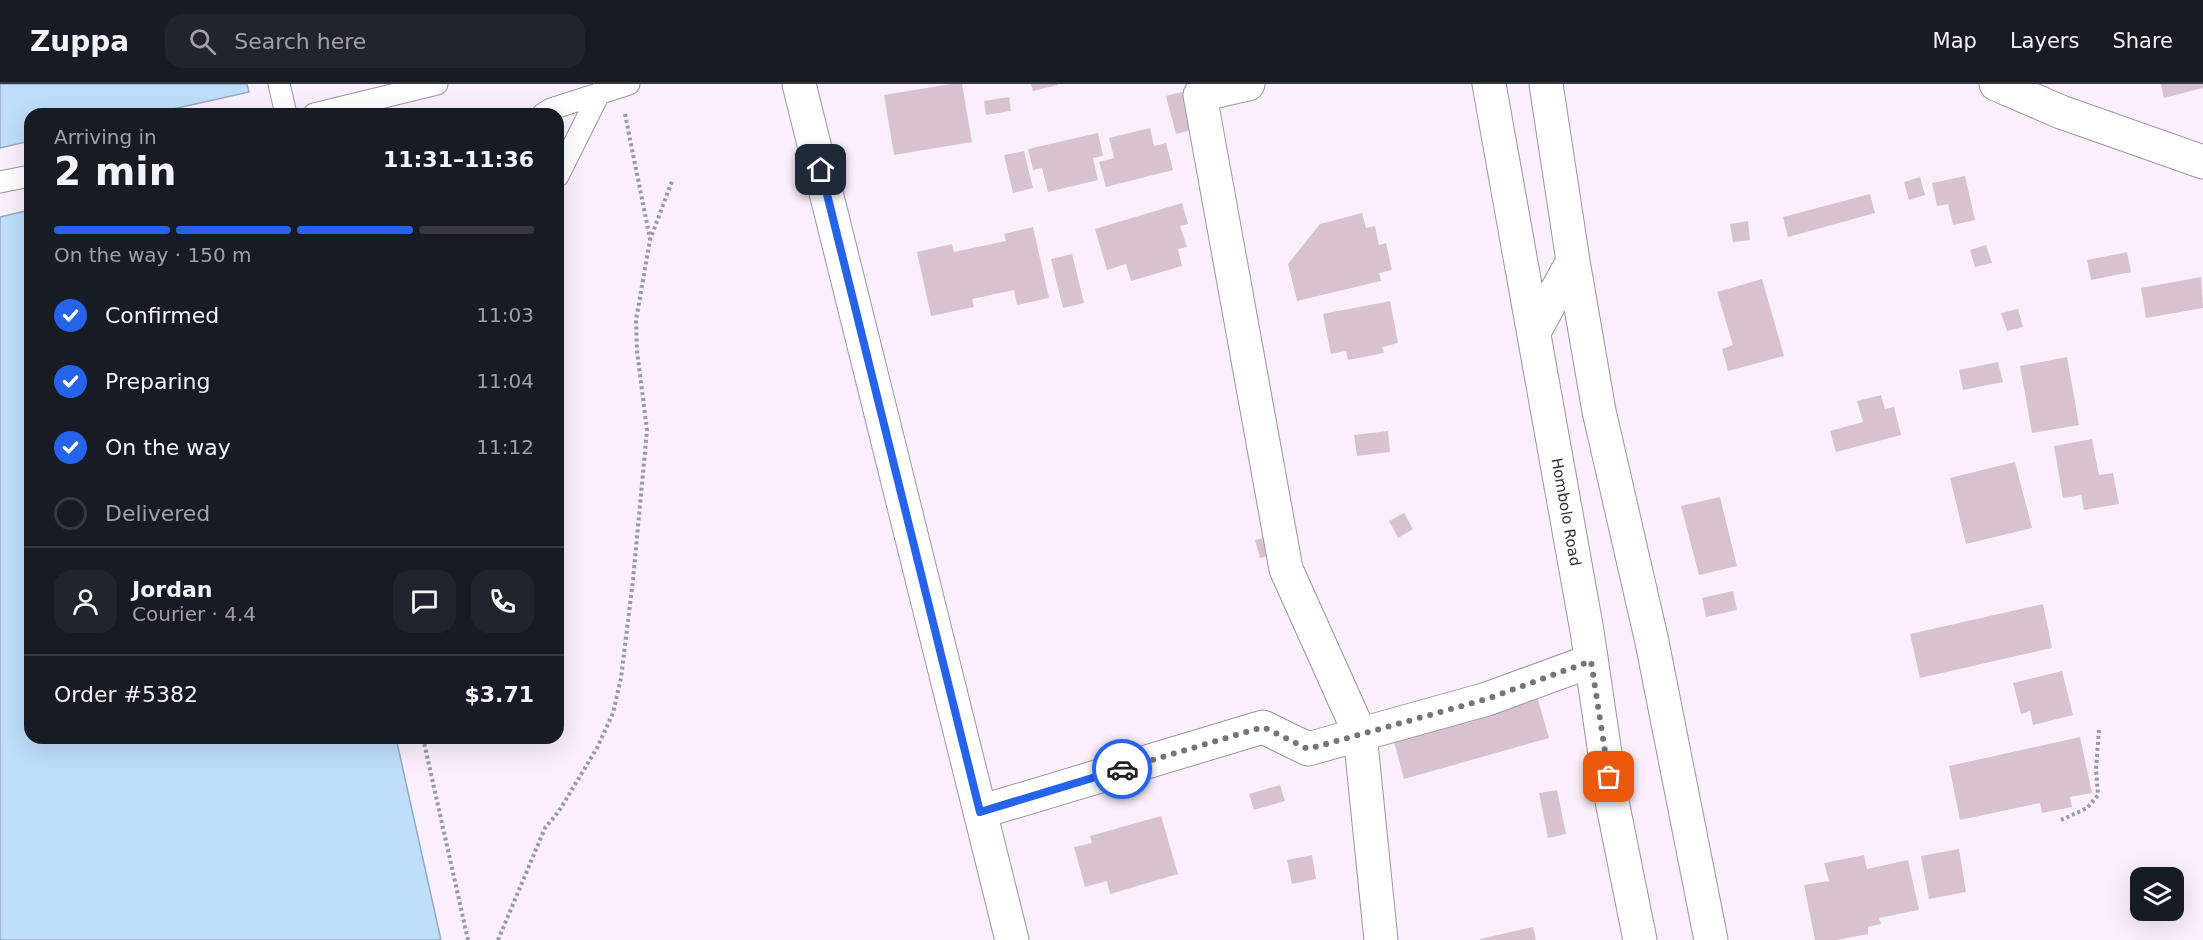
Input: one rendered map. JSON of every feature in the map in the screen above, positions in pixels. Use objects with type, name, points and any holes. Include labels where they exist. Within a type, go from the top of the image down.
[{"type":"street","points":[[799,84],[1012,940]]},
{"type":"street","points":[[1248,84],[1200,94],[1286,569],[1360,734],[1381,940]]},
{"type":"street","name":"Hombolo Road","points":[[1489,84],[1591,661],[1612,801],[1640,940]]},
{"type":"street","points":[[1546,84],[1599,411],[1652,642],[1711,940]]},
{"type":"street","points":[[1996,84],[2061,112],[2203,162]]},
{"type":"street","points":[[1534,332],[1573,261]]},
{"type":"street","points":[[980,812],[1263,727],[1308,749],[1487,699],[1591,661]]},
{"type":"lane","points":[[279,84],[285,108]]},
{"type":"lane","points":[[339,108],[437,84]]},
{"type":"lane","points":[[554,108],[616,88]]},
{"type":"lane","points":[[564,167],[616,88]]},
{"type":"lane","points":[[0,182],[24,177]]},
{"type":"path","points":[[616,88],[650,240]]},
{"type":"path","points":[[498,940],[545,828],[559,811],[597,748],[613,713],[621,678],[647,438],[637,351],[636,320],[650,240],[672,181]]},
{"type":"path","points":[[2061,820],[2087,808],[2098,795],[2096,769],[2098,729]]},
{"type":"path","points":[[424,744],[468,940]]},
{"type":"water","points":[[0,84],[247,84],[249,92],[178,108],[24,108],[24,142],[0,148]]},
{"type":"water","points":[[24,211],[24,744],[397,744],[441,940],[0,940],[0,217]]},
{"type":"building","points":[[962,84],[972,142],[894,155],[884,95]]},
{"type":"building","points":[[1031,84],[1058,84],[1058,85],[1033,91]]},
{"type":"building","points":[[2161,84],[2203,84],[2203,88],[2164,98]]},
{"type":"building","points":[[1186,91],[1195,129],[1176,134],[1166,96]]},
{"type":"building","points":[[1009,97],[1011,111],[986,115],[984,101]]},
{"type":"building","points":[[1150,128],[1154,146],[1166,143],[1173,170],[1106,187],[1099,162],[1114,158],[1109,138]]},
{"type":"building","points":[[1098,133],[1103,156],[1093,158],[1098,180],[1048,192],[1042,168],[1033,170],[1028,149]]},
{"type":"building","points":[[1024,151],[1033,188],[1013,193],[1004,155]]},
{"type":"building","points":[[1965,176],[1975,220],[1953,225],[1948,204],[1937,206],[1932,183]]},
{"type":"building","points":[[1920,177],[1925,195],[1909,200],[1904,182]]},
{"type":"building","points":[[1870,194],[1875,213],[1788,237],[1783,217]]},
{"type":"building","points":[[1182,203],[1188,224],[1180,226],[1187,247],[1178,249],[1182,266],[1131,281],[1126,264],[1107,270],[1095,229]]},
{"type":"building","points":[[1362,213],[1366,228],[1375,226],[1379,245],[1386,243],[1392,270],[1379,273],[1381,281],[1297,301],[1288,264],[1320,224]]},
{"type":"building","points":[[1748,221],[1750,240],[1733,242],[1730,224]]},
{"type":"building","points":[[1033,227],[1049,298],[1017,305],[1014,290],[972,299],[974,307],[931,316],[917,252],[952,244],[954,252],[1006,241],[1004,234]]},
{"type":"building","points":[[1986,245],[1992,263],[1975,267],[1970,250]]},
{"type":"building","points":[[2127,252],[2131,272],[2091,280],[2087,260]]},
{"type":"building","points":[[1072,254],[1084,303],[1063,308],[1051,259]]},
{"type":"building","points":[[2201,277],[2203,308],[2146,318],[2141,288]]},
{"type":"building","points":[[1762,279],[1784,356],[1728,371],[1722,349],[1733,345],[1717,292]]},
{"type":"building","points":[[1390,301],[1398,343],[1382,347],[1384,353],[1348,360],[1346,351],[1331,354],[1323,314]]},
{"type":"building","points":[[2018,309],[2023,327],[2007,331],[2001,313]]},
{"type":"building","points":[[2067,357],[2079,425],[2032,433],[2020,366]]},
{"type":"building","points":[[1998,362],[2003,382],[1963,390],[1959,370]]},
{"type":"building","points":[[1881,395],[1885,409],[1894,407],[1901,435],[1836,452],[1830,431],[1863,422],[1857,401]]},
{"type":"building","points":[[1388,431],[1390,452],[1357,456],[1354,435]]},
{"type":"building","points":[[2092,439],[2099,475],[2113,473],[2119,504],[2084,510],[2081,495],[2063,498],[2054,446]]},
{"type":"building","points":[[2015,462],[2032,528],[1966,544],[1950,478]]},
{"type":"building","points":[[1720,497],[1737,566],[1699,575],[1681,506]]},
{"type":"building","points":[[1404,513],[1413,529],[1398,538],[1389,521]]},
{"type":"building","points":[[1272,536],[1276,554],[1260,558],[1255,540]]},
{"type":"building","points":[[1733,591],[1737,610],[1706,617],[1702,598]]},
{"type":"building","points":[[2043,604],[2052,648],[1920,678],[1910,634]]},
{"type":"building","points":[[2062,671],[2073,715],[2033,725],[2030,711],[2021,714],[2013,683]]},
{"type":"building","points":[[1537,696],[1549,738],[1404,779],[1393,738]]},
{"type":"building","points":[[2080,737],[2092,793],[2070,797],[2072,807],[2042,813],[2040,803],[1960,820],[1949,766]]},
{"type":"building","points":[[1280,785],[1285,801],[1254,810],[1249,794]]},
{"type":"building","points":[[1557,790],[1566,834],[1548,838],[1539,793]]},
{"type":"building","points":[[1161,816],[1178,874],[1110,894],[1107,881],[1085,887],[1074,847],[1092,843],[1090,836]]},
{"type":"building","points":[[1959,849],[1966,892],[1929,899],[1921,856]]},
{"type":"building","points":[[1312,855],[1316,879],[1292,884],[1287,860]]},
{"type":"building","points":[[1864,855],[1867,869],[1908,860],[1919,910],[1879,918],[1881,924],[1868,927],[1868,934],[1837,940],[1815,940],[1804,885],[1829,881],[1824,863]]},
{"type":"building","points":[[1533,927],[1536,940],[1480,940],[1480,939]]},
{"type":"way so far","points":[[1122,769],[1263,727],[1308,749],[1487,699],[1591,661],[1609,777]]},
{"type":"route","points":[[821,170],[980,812],[1122,769]]}]
